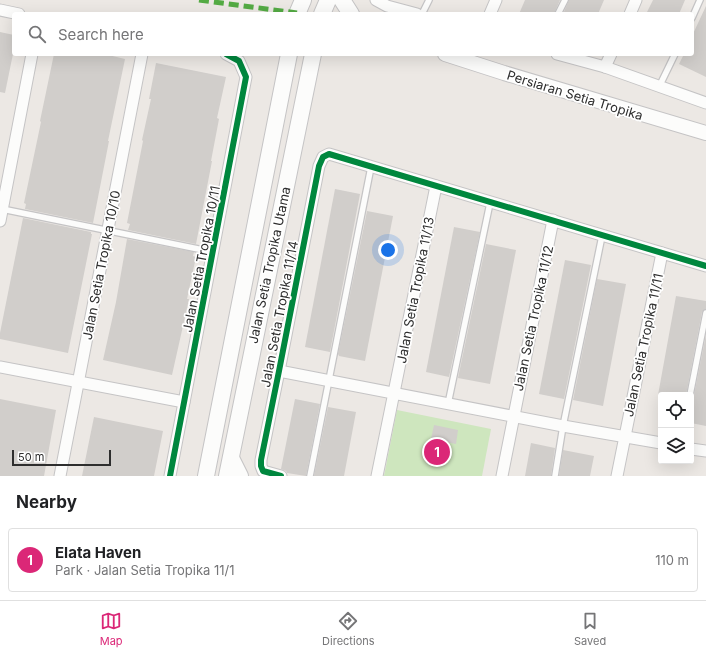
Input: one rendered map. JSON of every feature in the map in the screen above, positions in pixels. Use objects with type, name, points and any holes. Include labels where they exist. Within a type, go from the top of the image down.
[{"type":"main road","points":[[299,12],[303,0]]},
{"type":"main road","points":[[323,12],[328,0]]},
{"type":"main road","points":[[342,0],[350,12]]},
{"type":"main road","name":"Jalan Setia Tropika Utama","points":[[206,476],[289,56]]},
{"type":"main road","name":"Jalan Setia Tropika Utama","points":[[227,476],[313,56]]},
{"type":"main road","points":[[230,458],[240,476]]},
{"type":"street","points":[[376,0],[387,6],[410,12]]},
{"type":"street","points":[[491,12],[496,0]]},
{"type":"street","points":[[631,12],[636,0]]},
{"type":"street","points":[[0,10],[12,12]]},
{"type":"street","points":[[0,221],[1,209],[32,56]]},
{"type":"street","name":"Jalan Setia Tropika 10/10","points":[[60,476],[142,56]]},
{"type":"street","name":"Jalan Setia Tropika 10/11","points":[[170,476],[246,77],[239,61],[230,56]]},
{"type":"street","name":"Persiaran Setia Tropika","points":[[451,56],[706,133]]},
{"type":"street","points":[[564,56],[605,67],[706,103]]},
{"type":"street","points":[[605,67],[610,56]]},
{"type":"street","name":"Jalan Setia Tropika 11/14","points":[[281,476],[263,471],[261,460],[280,371],[319,166],[323,157],[329,154],[372,167]]},
{"type":"street","points":[[372,167],[706,266]]},
{"type":"street","name":"Jalan Setia Tropika 11/13","points":[[377,476],[436,186]]},
{"type":"street","name":"Jalan Setia Tropika 11/12","points":[[502,476],[553,220]]},
{"type":"street","name":"Jalan Setia Tropika 11/11","points":[[616,476],[662,253]]},
{"type":"street","points":[[0,367],[184,402]]},
{"type":"street","points":[[280,371],[658,444]]},
{"type":"street","points":[[694,449],[706,451]]},
{"type":"lane","points":[[423,12],[429,0]]},
{"type":"lane","points":[[559,12],[565,0]]},
{"type":"lane","points":[[694,14],[700,0]]},
{"type":"lane","points":[[660,87],[674,56]]},
{"type":"lane","points":[[310,476],[372,167]]},
{"type":"lane","points":[[448,404],[490,203]]},
{"type":"lane","points":[[1,209],[213,252]]},
{"type":"lane","points":[[555,476],[563,426],[602,236]]},
{"type":"lane","points":[[691,392],[706,313]]},
{"type":"green space","points":[[397,410],[491,429],[482,476],[384,476]]},
{"type":"building","points":[[525,0],[560,0],[555,12],[520,12]]},
{"type":"building","points":[[569,0],[604,0],[599,12],[564,12]]},
{"type":"building","points":[[653,0],[685,0],[680,12],[647,12]]},
{"type":"building","points":[[706,6],[706,77],[679,64],[683,56],[694,56],[694,32]]},
{"type":"building","points":[[0,32],[12,35],[13,56],[5,93],[0,92]]},
{"type":"building","points":[[54,56],[112,56],[125,59],[93,223],[25,209],[26,204],[24,203]]},
{"type":"building","points":[[156,63],[226,77],[217,118],[219,119],[212,161],[196,244],[128,230],[130,224],[127,223],[151,99],[149,99]]},
{"type":"building","points":[[335,189],[360,194],[330,352],[305,347]]},
{"type":"building","points":[[367,211],[393,216],[365,361],[339,356],[338,354]]},
{"type":"building","points":[[23,218],[91,232],[92,234],[68,353],[0,339]]},
{"type":"building","points":[[454,227],[480,232],[449,377],[426,372]]},
{"type":"building","points":[[127,239],[194,252],[193,256],[196,257],[187,299],[189,299],[172,375],[103,360],[116,302]]},
{"type":"building","points":[[486,244],[516,250],[490,384],[458,378]]},
{"type":"building","points":[[565,260],[591,265],[564,399],[539,394]]},
{"type":"building","points":[[597,279],[626,284],[603,406],[573,400]]},
{"type":"building","points":[[676,296],[706,301],[706,309],[702,312],[687,392],[659,392]]},
{"type":"building","points":[[706,335],[706,426],[694,424],[694,395]]},
{"type":"building","points":[[0,399],[56,410],[44,476],[0,476]]},
{"type":"building","points":[[295,399],[320,404],[306,476],[287,473],[281,469]]},
{"type":"building","points":[[328,407],[356,412],[344,476],[314,476]]},
{"type":"building","points":[[94,417],[163,431],[154,476],[82,476]]},
{"type":"building","points":[[434,425],[458,430],[456,444],[431,439]]},
{"type":"building","points":[[531,443],[555,448],[551,476],[525,476]]},
{"type":"building","points":[[563,450],[594,456],[590,476],[559,476]]},
{"type":"marked path","points":[[199,0],[289,12]]},
{"type":"cycle path","points":[[170,476],[246,77],[239,61],[230,56]]},
{"type":"cycle path","points":[[281,476],[263,471],[261,460],[319,166],[323,157],[329,154],[706,266]]},
{"type":"place","name":"Elata Haven","points":[[437,452]]}]
